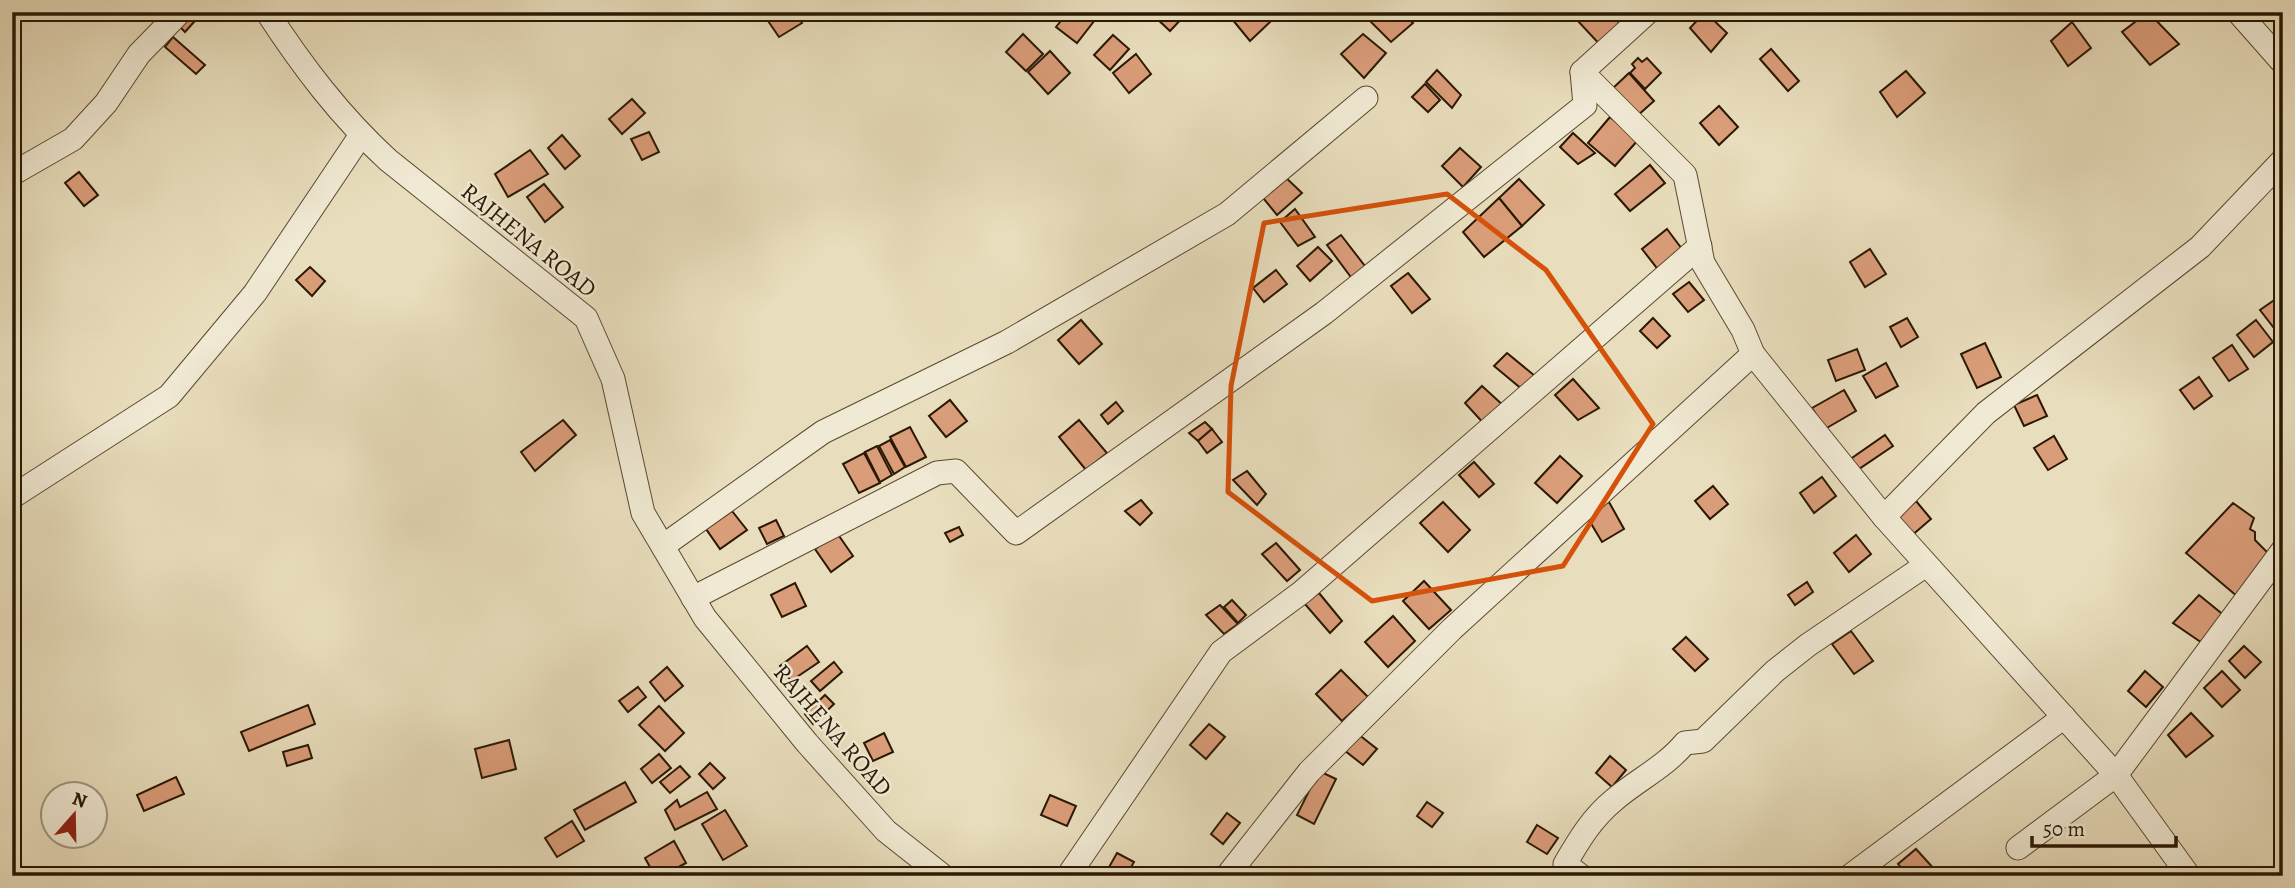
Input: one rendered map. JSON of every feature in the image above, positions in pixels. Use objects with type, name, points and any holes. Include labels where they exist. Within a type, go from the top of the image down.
[{"type":"street","points":[[12,174],[73,139],[106,103],[139,54],[180,12]]},
{"type":"street","name":"RAJHENA ROAD","points":[[267,12],[325,95],[361,135],[388,160],[586,318],[613,379],[643,513],[705,618],[807,743],[886,831],[943,876]]},
{"type":"street","points":[[1582,72],[1648,12]]},
{"type":"street","points":[[2238,12],[2283,62]]},
{"type":"street","points":[[1582,72],[1685,175],[1703,263],[1743,330],[1753,354],[1884,517],[2116,775],[2189,876]]},
{"type":"street","points":[[693,598],[937,474],[956,471],[1016,533],[1324,313],[1585,106],[1582,72]]},
{"type":"street","points":[[663,546],[823,432],[1007,342],[1227,214],[1366,98]]},
{"type":"street","points":[[12,497],[169,396],[256,293],[361,135]]},
{"type":"street","points":[[1884,517],[1986,413],[2200,247],[2283,160]]},
{"type":"street","points":[[1068,876],[1221,652],[1303,592],[1700,246]]},
{"type":"street","points":[[1227,876],[1309,772],[1452,629],[1753,354]]},
{"type":"street","points":[[2018,848],[2116,775],[2283,550]]},
{"type":"street","points":[[1581,876],[1565,864],[1585,829],[1614,800],[1674,756],[1685,743],[1703,741],[1775,671],[1808,645],[1926,565]]},
{"type":"street","points":[[1850,876],[2064,717]]},
{"type":"highlighted area","points":[[1447,194],[1546,270],[1653,424],[1563,566],[1372,601],[1228,492],[1231,386],[1264,223]]},
{"type":"building","points":[[185,12],[203,12],[185,32],[176,23]]},
{"type":"building","points":[[774,12],[795,12],[802,23],[779,37],[766,18]]},
{"type":"building","points":[[1068,12],[1093,12],[1098,16],[1077,43],[1056,27]]},
{"type":"building","points":[[1155,12],[1182,12],[1185,15],[1170,31],[1153,15]]},
{"type":"building","points":[[1240,12],[1258,12],[1270,22],[1250,41],[1232,19]]},
{"type":"building","points":[[1401,12],[1413,23],[1391,42],[1363,14]]},
{"type":"building","points":[[1582,12],[1610,12],[1622,26],[1603,48],[1576,19]]},
{"type":"building","points":[[1705,12],[1727,33],[1711,52],[1690,28]]},
{"type":"building","points":[[2148,12],[2179,44],[2150,65],[2122,32]]},
{"type":"building","points":[[2072,22],[2091,48],[2068,66],[2051,41]]},
{"type":"building","points":[[1023,34],[1043,54],[1026,71],[1006,52]]},
{"type":"building","points":[[1363,34],[1386,53],[1364,78],[1341,54]]},
{"type":"building","points":[[1113,35],[1129,49],[1110,70],[1094,55]]},
{"type":"building","points":[[173,37],[205,65],[196,74],[165,47]]},
{"type":"building","points":[[1771,49],[1799,81],[1788,91],[1760,59]]},
{"type":"building","points":[[1050,51],[1070,73],[1048,94],[1028,72]]},
{"type":"building","points":[[1136,54],[1151,74],[1129,93],[1113,73]]},
{"type":"building","points":[[1638,58],[1642,62],[1647,58],[1661,73],[1645,89],[1630,73],[1635,68],[1632,64]]},
{"type":"building","points":[[1437,70],[1461,95],[1452,108],[1426,82]]},
{"type":"building","points":[[1906,71],[1925,93],[1897,117],[1880,92]]},
{"type":"building","points":[[1629,73],[1654,101],[1637,116],[1612,89]]},
{"type":"building","points":[[1425,84],[1440,100],[1428,112],[1412,97]]},
{"type":"building","points":[[632,99],[645,113],[622,134],[609,119]]},
{"type":"building","points":[[1719,106],[1738,127],[1719,145],[1700,123]]},
{"type":"building","points":[[1610,117],[1638,140],[1615,166],[1588,143]]},
{"type":"building","points":[[649,132],[659,152],[642,160],[631,139]]},
{"type":"building","points":[[1573,133],[1595,153],[1578,164],[1560,147]]},
{"type":"building","points":[[562,135],[580,156],[565,169],[548,148]]},
{"type":"building","points":[[1460,148],[1481,167],[1463,187],[1442,166]]},
{"type":"building","points":[[530,150],[548,174],[508,197],[495,174]]},
{"type":"building","points":[[1650,165],[1665,183],[1630,211],[1615,194]]},
{"type":"building","points":[[79,172],[98,195],[84,206],[65,183]]},
{"type":"building","points":[[1282,174],[1302,193],[1277,215],[1259,193]]},
{"type":"building","points":[[1519,179],[1544,205],[1522,226],[1499,198]]},
{"type":"building","points":[[544,184],[563,207],[545,222],[527,197]]},
{"type":"building","points":[[1499,198],[1522,226],[1484,257],[1463,232]]},
{"type":"building","points":[[1295,209],[1315,237],[1298,246],[1280,222]]},
{"type":"building","points":[[1667,229],[1685,253],[1660,272],[1642,249]]},
{"type":"building","points":[[1341,235],[1368,270],[1353,280],[1327,245]]},
{"type":"building","points":[[1318,247],[1332,261],[1310,281],[1297,266]]},
{"type":"building","points":[[1870,249],[1886,274],[1865,287],[1850,262]]},
{"type":"building","points":[[310,267],[325,281],[312,296],[296,280]]},
{"type":"building","points":[[1276,270],[1287,284],[1264,302],[1253,288]]},
{"type":"building","points":[[1408,273],[1430,299],[1412,313],[1391,286]]},
{"type":"building","points":[[1689,282],[1704,300],[1688,312],[1673,294]]},
{"type":"building","points":[[2280,296],[2283,300],[2283,328],[2277,332],[2260,310]]},
{"type":"building","points":[[1653,318],[1670,336],[1657,348],[1640,331]]},
{"type":"building","points":[[1907,318],[1918,337],[1901,347],[1890,327]]},
{"type":"building","points":[[1081,320],[1102,344],[1079,364],[1058,340]]},
{"type":"building","points":[[2256,320],[2273,342],[2254,357],[2237,335]]},
{"type":"building","points":[[1985,343],[2001,377],[1977,388],[1961,354]]},
{"type":"building","points":[[2232,345],[2248,369],[2229,381],[2213,358]]},
{"type":"building","points":[[1857,349],[1865,370],[1836,381],[1828,360]]},
{"type":"building","points":[[1507,353],[1535,376],[1523,390],[1494,366]]},
{"type":"building","points":[[1886,363],[1898,386],[1876,398],[1863,376]]},
{"type":"building","points":[[2199,377],[2212,396],[2194,409],[2180,390]]},
{"type":"building","points":[[1573,379],[1599,408],[1578,420],[1555,395]]},
{"type":"building","points":[[1482,386],[1505,407],[1486,426],[1465,403]]},
{"type":"building","points":[[1844,390],[1856,411],[1825,429],[1812,408]]},
{"type":"building","points":[[2037,395],[2047,416],[2024,426],[2014,405]]},
{"type":"building","points":[[950,400],[967,421],[946,437],[929,416]]},
{"type":"building","points":[[1116,402],[1123,411],[1108,424],[1101,415]]},
{"type":"building","points":[[563,420],[576,435],[535,471],[521,452]]},
{"type":"building","points":[[1079,420],[1107,453],[1086,470],[1059,437]]},
{"type":"building","points":[[1205,422],[1212,429],[1198,441],[1189,433]]},
{"type":"building","points":[[910,427],[926,457],[906,467],[890,437]]},
{"type":"building","points":[[1212,429],[1222,442],[1207,453],[1198,441]]},
{"type":"building","points":[[1885,435],[1893,446],[1856,471],[1849,460]]},
{"type":"building","points":[[2054,436],[2067,459],[2048,470],[2034,448]]},
{"type":"building","points":[[890,440],[905,467],[894,474],[879,446]]},
{"type":"building","points":[[877,446],[892,475],[880,482],[865,452]]},
{"type":"building","points":[[864,453],[880,483],[859,493],[843,464]]},
{"type":"building","points":[[1560,456],[1582,476],[1557,503],[1535,483]]},
{"type":"building","points":[[1474,462],[1494,484],[1479,497],[1459,475]]},
{"type":"building","points":[[1247,471],[1266,494],[1257,505],[1233,480]]},
{"type":"building","points":[[1822,477],[1836,496],[1814,513],[1800,493]]},
{"type":"building","points":[[1713,486],[1728,504],[1710,519],[1695,501]]},
{"type":"building","points":[[1141,500],[1152,513],[1140,525],[1125,511]]},
{"type":"building","points":[[1916,501],[1931,519],[1910,537],[1895,519]]},
{"type":"building","points":[[1443,502],[1470,530],[1448,552],[1420,523]]},
{"type":"building","points":[[1609,502],[1624,529],[1602,542],[1586,515]]},
{"type":"building","points":[[2233,503],[2254,518],[2250,529],[2255,532],[2255,540],[2268,553],[2238,597],[2186,553]]},
{"type":"building","points":[[732,511],[747,530],[720,549],[706,529]]},
{"type":"building","points":[[776,520],[784,536],[767,544],[759,528]]},
{"type":"building","points":[[959,527],[963,535],[950,542],[945,533]]},
{"type":"building","points":[[837,533],[853,556],[831,572],[815,549]]},
{"type":"building","points":[[1856,535],[1871,554],[1849,572],[1834,553]]},
{"type":"building","points":[[1276,543],[1300,570],[1287,581],[1262,554]]},
{"type":"building","points":[[1424,581],[1451,610],[1429,629],[1403,601]]},
{"type":"building","points":[[1807,582],[1813,592],[1795,605],[1788,595]]},
{"type":"building","points":[[795,583],[806,606],[782,617],[771,595]]},
{"type":"building","points":[[1319,593],[1342,621],[1330,633],[1304,603]]},
{"type":"building","points":[[2199,595],[2226,617],[2205,645],[2173,623]]},
{"type":"building","points":[[1232,600],[1246,615],[1238,623],[1224,607]]},
{"type":"building","points":[[1220,605],[1238,624],[1224,634],[1206,615]]},
{"type":"building","points":[[1393,616],[1415,641],[1388,667],[1365,642]]},
{"type":"building","points":[[1851,631],[1873,661],[1854,674],[1832,644]]},
{"type":"building","points":[[1686,637],[1708,659],[1695,671],[1673,649]]},
{"type":"building","points":[[807,646],[819,662],[791,681],[780,666]]},
{"type":"building","points":[[2244,646],[2261,662],[2245,678],[2229,661]]},
{"type":"building","points":[[834,662],[842,672],[820,691],[811,681]]},
{"type":"building","points":[[667,667],[683,686],[665,701],[650,682]]},
{"type":"building","points":[[1341,670],[1368,697],[1342,721],[1316,694]]},
{"type":"building","points":[[2145,671],[2163,687],[2146,707],[2128,691]]},
{"type":"building","points":[[2222,671],[2240,690],[2222,707],[2204,688]]},
{"type":"building","points":[[638,687],[646,697],[628,712],[619,701]]},
{"type":"building","points":[[825,695],[834,704],[813,724],[805,714]]},
{"type":"building","points":[[308,705],[315,724],[249,751],[241,732]]},
{"type":"building","points":[[659,706],[684,733],[665,751],[639,725]]},
{"type":"building","points":[[2191,713],[2213,736],[2186,757],[2168,735]]},
{"type":"building","points":[[1209,724],[1225,737],[1206,759],[1190,745]]},
{"type":"building","points":[[884,733],[893,752],[873,761],[864,743]]},
{"type":"building","points":[[1358,734],[1377,749],[1363,765],[1344,750]]},
{"type":"building","points":[[509,740],[516,769],[482,778],[475,749]]},
{"type":"building","points":[[308,745],[312,758],[287,766],[283,752]]},
{"type":"building","points":[[659,754],[671,768],[652,783],[641,769]]},
{"type":"building","points":[[1610,756],[1626,770],[1612,787],[1596,773]]},
{"type":"building","points":[[710,763],[725,778],[713,789],[699,774]]},
{"type":"building","points":[[680,766],[690,777],[670,793],[660,782]]},
{"type":"building","points":[[1319,771],[1336,779],[1314,824],[1297,815]]},
{"type":"building","points":[[176,777],[184,794],[144,811],[137,795]]},
{"type":"building","points":[[625,782],[636,802],[585,830],[574,810]]},
{"type":"building","points":[[707,792],[717,809],[675,830],[665,810],[677,800],[680,807]]},
{"type":"building","points":[[1050,795],[1076,806],[1067,826],[1041,815]]},
{"type":"building","points":[[1427,802],[1443,813],[1432,827],[1417,816]]},
{"type":"building","points":[[725,810],[747,846],[723,860],[702,824]]},
{"type":"building","points":[[1227,813],[1240,823],[1223,844],[1211,834]]},
{"type":"building","points":[[572,821],[584,841],[557,857],[545,838]]},
{"type":"building","points":[[1537,825],[1558,838],[1547,854],[1527,842]]},
{"type":"building","points":[[674,841],[686,863],[662,876],[655,876],[645,858]]},
{"type":"building","points":[[1916,849],[1935,870],[1928,876],[1908,876],[1898,864]]},
{"type":"building","points":[[1117,853],[1134,862],[1126,876],[1104,876]]}]
